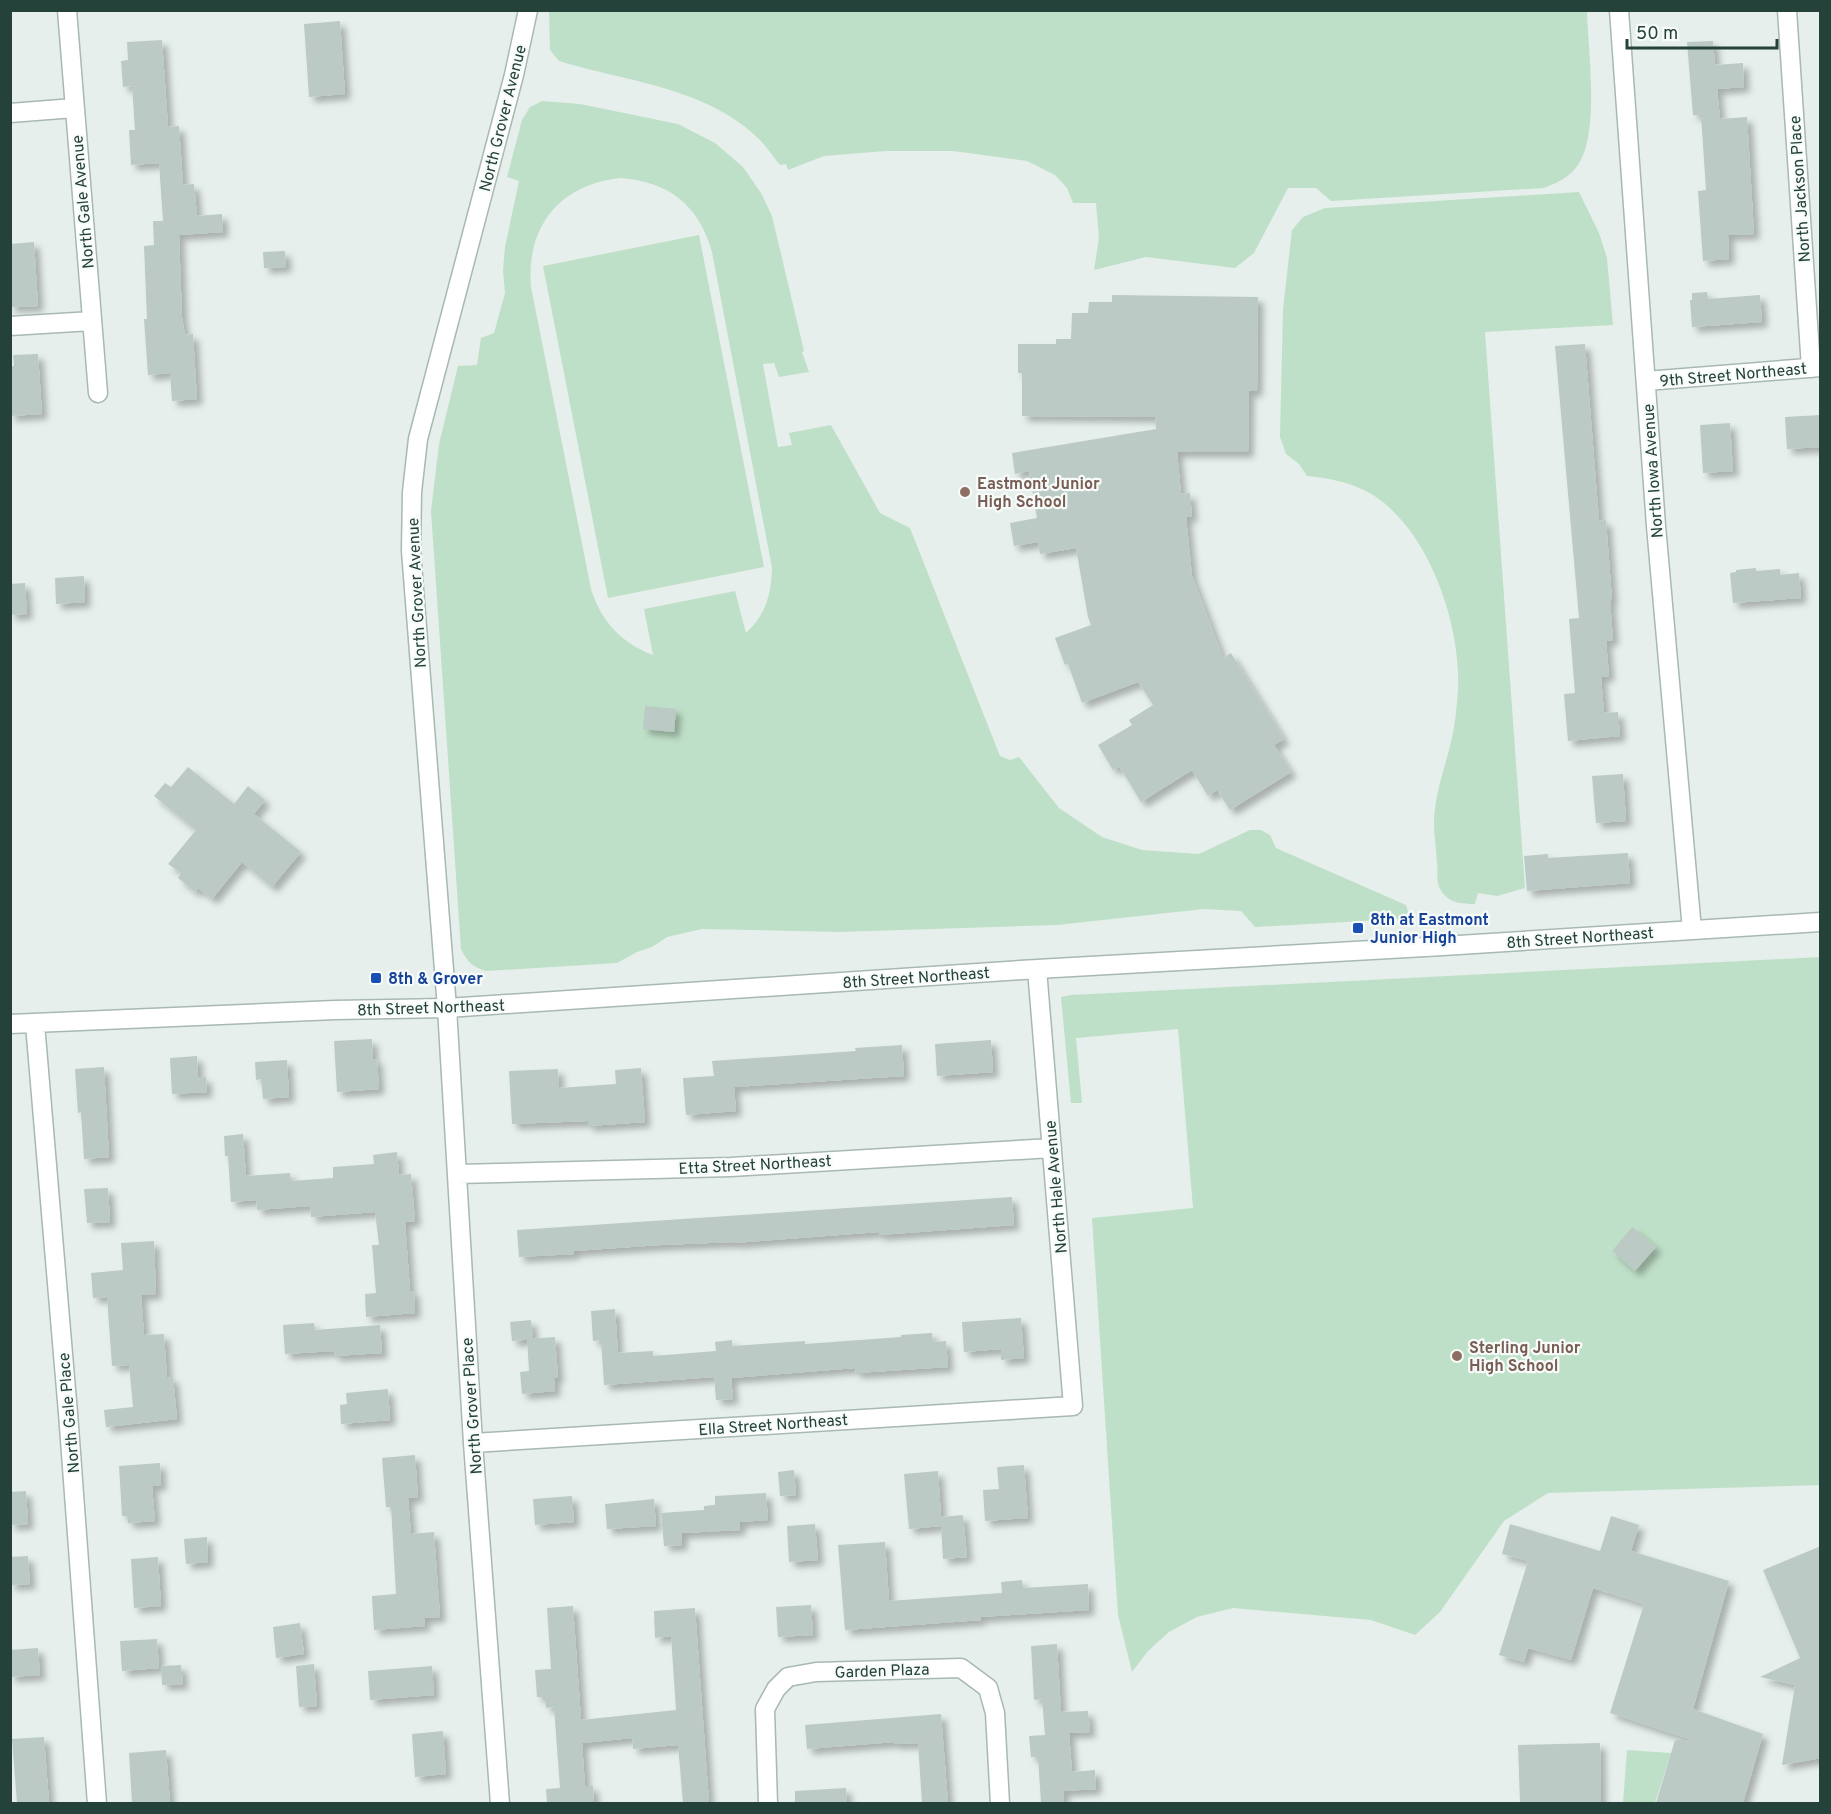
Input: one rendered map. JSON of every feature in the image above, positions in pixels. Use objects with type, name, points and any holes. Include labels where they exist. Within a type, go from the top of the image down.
[{"type":"street","name":"North Gale Avenue","points":[[67,10],[98,393]]},
{"type":"street","name":"North Grover Avenue","points":[[447,1008],[411,551],[411,492],[418,439],[514,75],[528,10]]},
{"type":"street","name":"North Iowa Avenue","points":[[1619,10],[1655,515],[1692,930]]},
{"type":"street","name":"North Jackson Place","points":[[1787,10],[1816,367]]},
{"type":"street","points":[[10,112],[74,108]]},
{"type":"street","points":[[10,327],[92,321]]},
{"type":"street","name":"9th Street Northeast","points":[[1646,381],[1816,367]]},
{"type":"street","name":"8th Street Northeast","points":[[10,1024],[335,1010],[447,1008],[1037,969],[1821,922]]},
{"type":"street","name":"North Hale Avenue","points":[[1037,969],[1073,1406]]},
{"type":"street","name":"North Grover Place","points":[[447,1008],[473,1443],[500,1803]]},
{"type":"street","name":"North Gale Place","points":[[35,1024],[69,1424],[97,1803]]},
{"type":"street","name":"Etta Street Northeast","points":[[457,1174],[730,1167],[1052,1148]]},
{"type":"street","name":"Ella Street Northeast","points":[[473,1443],[1073,1406]]},
{"type":"street","name":"Garden Plaza","points":[[768,1803],[765,1709],[776,1689],[788,1677],[816,1672],[961,1668],[988,1688],[995,1713],[1000,1803]]},
{"type":"green space","points":[[549,11],[1587,11],[1591,90],[1589,133],[1585,151],[1575,169],[1563,179],[1544,188],[1331,201],[1316,188],[1288,188],[1254,253],[1235,268],[1146,257],[1094,270],[1099,238],[1096,203],[1073,203],[1067,188],[1055,175],[1027,161],[953,151],[886,151],[824,156],[788,170],[786,164],[780,165],[760,140],[739,122],[716,108],[665,88],[559,61],[550,50]]},
{"type":"green space","points":[[542,101],[580,104],[678,124],[715,143],[743,167],[761,193],[772,216],[804,351],[802,352],[809,372],[779,377],[774,363],[763,364],[778,447],[792,445],[789,433],[831,425],[880,513],[910,528],[1000,756],[1010,760],[1019,757],[1059,808],[1102,837],[1142,850],[1199,854],[1250,830],[1261,830],[1270,835],[1276,848],[1406,905],[1409,914],[1399,919],[1255,927],[1241,911],[1204,909],[1057,925],[839,932],[702,929],[667,937],[652,947],[617,963],[486,971],[471,963],[461,949],[431,511],[439,444],[458,366],[477,365],[481,338],[494,333],[505,293],[503,270],[505,247],[519,181],[507,177],[522,120],[530,107]],"holes":[[[621,178],[654,185],[680,199],[699,221],[712,252],[772,568],[766,604],[758,619],[746,633],[735,591],[644,609],[653,655],[631,644],[614,630],[600,611],[591,589],[531,287],[534,246],[551,212],[564,199],[580,189],[599,182]]]},
{"type":"green space","points":[[1579,192],[1599,233],[1607,258],[1613,325],[1485,332],[1525,888],[1497,896],[1478,893],[1475,904],[1460,903],[1443,894],[1439,886],[1434,826],[1439,785],[1452,739],[1458,691],[1458,665],[1454,636],[1436,577],[1406,525],[1386,505],[1364,490],[1350,484],[1307,476],[1299,464],[1286,454],[1280,437],[1283,309],[1292,230],[1303,217],[1325,208]]},
{"type":"green space","points":[[699,235],[764,567],[608,598],[543,266]]},
{"type":"green space","name":"Sterling Junior High School","points":[[1820,957],[1820,1485],[1548,1493],[1504,1521],[1440,1612],[1415,1635],[1371,1620],[1233,1608],[1197,1617],[1169,1632],[1148,1651],[1132,1672],[1118,1615],[1092,1218],[1193,1208],[1178,1029],[1076,1038],[1082,1103],[1071,1103],[1061,997]]},
{"type":"green space","points":[[1627,1750],[1671,1753],[1655,1803],[1623,1803]]},
{"type":"building","points":[[340,21],[345,94],[309,97],[304,24]]},
{"type":"building","points":[[162,40],[168,127],[179,126],[183,185],[194,184],[197,216],[222,214],[223,232],[179,235],[182,317],[185,335],[193,334],[197,399],[172,401],[170,373],[148,375],[144,319],[147,319],[144,246],[154,245],[153,221],[163,221],[159,163],[131,165],[129,130],[135,130],[132,86],[123,87],[121,61],[128,60],[127,42]]},
{"type":"building","points":[[1713,41],[1715,65],[1743,63],[1744,87],[1717,89],[1720,119],[1747,117],[1754,234],[1728,235],[1729,259],[1703,261],[1698,191],[1706,190],[1701,115],[1693,115],[1687,42]]},
{"type":"building","points":[[34,242],[38,306],[10,307],[10,244]]},
{"type":"building","points":[[285,251],[286,267],[264,268],[263,252]]},
{"type":"building","points":[[1707,292],[1708,299],[1760,295],[1762,322],[1692,327],[1690,300],[1692,300],[1692,293]]},
{"type":"building","points":[[1112,295],[1258,297],[1257,391],[1249,391],[1248,452],[1177,452],[1181,494],[1190,493],[1192,517],[1186,517],[1192,576],[1223,658],[1231,653],[1284,739],[1274,745],[1291,772],[1230,810],[1217,790],[1208,796],[1192,770],[1141,802],[1119,766],[1113,770],[1098,745],[1132,725],[1129,720],[1153,705],[1138,682],[1082,703],[1068,664],[1065,665],[1055,638],[1091,625],[1076,548],[1040,554],[1038,542],[1014,546],[1010,523],[1037,518],[1029,471],[1015,474],[1012,453],[1156,429],[1155,417],[1022,416],[1022,373],[1018,373],[1018,344],[1056,344],[1056,339],[1071,339],[1072,313],[1088,313],[1089,302],[1112,302]]},
{"type":"building","points":[[1585,344],[1599,521],[1606,520],[1612,600],[1610,600],[1613,640],[1606,641],[1609,676],[1601,677],[1604,713],[1618,712],[1620,736],[1568,741],[1564,694],[1575,693],[1569,619],[1579,618],[1555,346]]},
{"type":"building","points":[[38,354],[42,414],[10,416],[10,366],[14,366],[13,355]]},
{"type":"building","points":[[1821,415],[1821,447],[1787,449],[1785,417]]},
{"type":"building","points":[[1730,423],[1733,471],[1703,473],[1700,425]]},
{"type":"building","points":[[1756,568],[1756,571],[1780,569],[1780,575],[1799,573],[1801,598],[1733,603],[1730,573],[1736,570]]},
{"type":"building","points":[[84,576],[85,602],[56,604],[55,578]]},
{"type":"building","points":[[25,583],[27,614],[10,615],[10,584]]},
{"type":"building","points":[[645,706],[676,709],[674,732],[643,729]]},
{"type":"building","points":[[188,767],[234,804],[248,786],[265,800],[254,814],[301,852],[272,887],[242,862],[212,899],[198,888],[195,892],[178,878],[181,873],[168,864],[196,830],[154,796],[165,783],[171,787]]},
{"type":"building","points":[[1623,774],[1626,821],[1596,823],[1592,776]]},
{"type":"building","points":[[1628,853],[1630,883],[1527,891],[1524,856],[1548,854],[1548,858]]},
{"type":"building","points":[[372,1039],[373,1059],[377,1059],[379,1089],[337,1092],[334,1041]]},
{"type":"building","points":[[991,1040],[993,1072],[937,1076],[935,1044]]},
{"type":"building","points":[[902,1045],[904,1076],[734,1087],[736,1111],[686,1115],[683,1078],[714,1076],[712,1061],[856,1051],[855,1048]]},
{"type":"building","points":[[197,1056],[198,1077],[206,1077],[207,1092],[172,1094],[170,1058]]},
{"type":"building","points":[[287,1060],[289,1097],[263,1099],[261,1079],[256,1080],[255,1062]]},
{"type":"building","points":[[104,1067],[109,1157],[84,1159],[75,1069]]},
{"type":"building","points":[[641,1068],[645,1122],[588,1126],[588,1121],[512,1124],[509,1071],[558,1069],[559,1088],[616,1084],[615,1070]]},
{"type":"building","points":[[243,1134],[246,1176],[290,1173],[291,1181],[333,1178],[333,1167],[374,1164],[373,1155],[397,1152],[399,1175],[411,1174],[415,1221],[405,1222],[410,1291],[414,1291],[415,1313],[366,1317],[365,1294],[376,1293],[372,1245],[379,1245],[375,1212],[311,1217],[310,1206],[257,1210],[256,1200],[231,1202],[228,1156],[225,1156],[224,1136]]},
{"type":"building","points":[[108,1188],[110,1222],[87,1223],[84,1189]]},
{"type":"building","points":[[1012,1197],[1014,1225],[879,1235],[879,1232],[734,1243],[660,1245],[519,1257],[517,1230]]},
{"type":"building","points":[[1632,1227],[1656,1247],[1635,1271],[1612,1251]]},
{"type":"building","points":[[154,1241],[156,1294],[141,1295],[144,1335],[164,1334],[167,1378],[173,1377],[177,1419],[106,1427],[104,1410],[133,1407],[129,1365],[112,1366],[107,1297],[93,1298],[91,1273],[123,1270],[121,1243]]},
{"type":"building","points":[[615,1309],[618,1353],[653,1351],[653,1356],[716,1351],[715,1342],[732,1340],[732,1346],[805,1341],[805,1344],[932,1333],[933,1342],[946,1341],[948,1367],[856,1373],[855,1368],[731,1378],[733,1399],[716,1400],[714,1377],[604,1385],[601,1340],[593,1341],[591,1311]]},
{"type":"building","points":[[1021,1318],[1024,1358],[1001,1360],[1001,1349],[964,1352],[962,1322]]},
{"type":"building","points":[[531,1320],[533,1339],[512,1341],[510,1322]]},
{"type":"building","points":[[314,1323],[315,1330],[380,1325],[382,1353],[334,1356],[334,1351],[285,1354],[283,1325]]},
{"type":"building","points":[[555,1337],[558,1378],[554,1378],[555,1391],[522,1394],[520,1372],[529,1371],[527,1339]]},
{"type":"building","points":[[388,1389],[390,1420],[341,1424],[340,1405],[347,1404],[346,1393]]},
{"type":"building","points":[[415,1455],[418,1497],[408,1498],[411,1534],[434,1532],[440,1617],[424,1618],[425,1626],[374,1630],[372,1596],[396,1594],[391,1507],[386,1507],[382,1458]]},
{"type":"building","points":[[160,1463],[161,1485],[152,1486],[155,1521],[128,1523],[128,1516],[122,1516],[119,1466]]},
{"type":"building","points":[[1024,1465],[1028,1518],[985,1521],[983,1490],[999,1489],[997,1467]]},
{"type":"building","points":[[794,1470],[796,1495],[780,1496],[778,1472]]},
{"type":"building","points":[[938,1471],[941,1517],[963,1515],[967,1557],[943,1559],[941,1526],[909,1529],[904,1474]]},
{"type":"building","points":[[26,1491],[28,1524],[10,1525],[10,1492]]},
{"type":"building","points":[[766,1493],[768,1520],[740,1522],[740,1530],[682,1533],[682,1545],[664,1546],[661,1513],[704,1510],[704,1506],[715,1505],[715,1496]]},
{"type":"building","points":[[572,1496],[574,1522],[535,1525],[533,1499]]},
{"type":"building","points":[[654,1499],[656,1526],[607,1529],[605,1504]]},
{"type":"building","points":[[1611,1516],[1639,1525],[1631,1551],[1729,1581],[1693,1709],[1763,1734],[1743,1803],[1656,1803],[1675,1740],[1692,1740],[1610,1713],[1644,1604],[1593,1588],[1571,1660],[1528,1648],[1524,1662],[1499,1655],[1528,1561],[1502,1554],[1510,1524],[1600,1551]]},
{"type":"building","points":[[815,1524],[818,1560],[789,1562],[787,1526]]},
{"type":"building","points":[[207,1537],[208,1562],[186,1564],[184,1539]]},
{"type":"building","points":[[885,1542],[889,1601],[1002,1593],[1001,1582],[1022,1580],[1023,1588],[1088,1584],[1089,1610],[980,1617],[981,1620],[845,1630],[838,1545]]},
{"type":"building","points":[[1821,1546],[1821,1758],[1782,1765],[1795,1685],[1760,1677],[1800,1658],[1763,1570]]},
{"type":"building","points":[[28,1556],[30,1584],[10,1585],[10,1557]]},
{"type":"building","points":[[158,1557],[161,1606],[134,1608],[131,1559]]},
{"type":"building","points":[[811,1605],[813,1635],[778,1637],[776,1607]]},
{"type":"building","points":[[573,1606],[581,1720],[676,1710],[671,1636],[655,1638],[654,1611],[695,1608],[709,1803],[683,1803],[678,1745],[633,1749],[632,1738],[582,1743],[585,1786],[593,1786],[594,1803],[547,1803],[546,1789],[560,1788],[554,1707],[546,1708],[545,1697],[537,1697],[535,1670],[551,1669],[547,1608]]},
{"type":"building","points":[[300,1623],[304,1654],[276,1658],[273,1627]]},
{"type":"building","points":[[157,1639],[159,1668],[122,1671],[120,1641]]},
{"type":"building","points":[[1057,1644],[1061,1712],[1088,1711],[1090,1732],[1069,1733],[1072,1772],[1095,1770],[1096,1789],[1063,1791],[1064,1803],[1041,1803],[1038,1757],[1031,1757],[1029,1736],[1045,1735],[1042,1699],[1034,1700],[1031,1646]]},
{"type":"building","points":[[38,1648],[40,1675],[10,1677],[10,1650]]},
{"type":"building","points":[[314,1664],[317,1706],[299,1707],[296,1666]]},
{"type":"building","points":[[181,1665],[183,1684],[162,1685],[161,1666]]},
{"type":"building","points":[[432,1666],[434,1695],[370,1700],[368,1671]]},
{"type":"building","points":[[941,1714],[948,1803],[922,1803],[918,1743],[894,1744],[894,1742],[807,1749],[805,1725]]},
{"type":"building","points":[[443,1731],[446,1774],[415,1777],[412,1734]]},
{"type":"building","points":[[44,1737],[49,1803],[17,1803],[12,1739]]},
{"type":"building","points":[[1600,1743],[1601,1803],[1520,1803],[1518,1745]]},
{"type":"building","points":[[166,1750],[170,1803],[132,1803],[129,1753]]},
{"type":"building","points":[[846,1788],[847,1803],[795,1803],[795,1791]]},
{"type":"place","name":"Eastmont Junior High School","points":[[965,492]]},
{"type":"place","name":"8th at Eastmont Junior High","points":[[1358,928]]},
{"type":"place","name":"8th & Grover","points":[[376,978]]},
{"type":"place","name":"Sterling Junior High School","points":[[1457,1356]]}]
